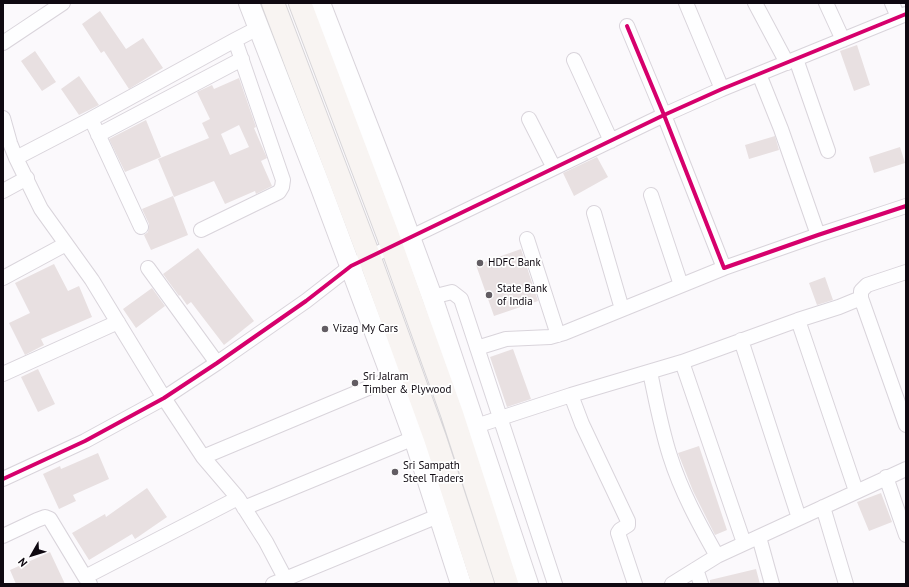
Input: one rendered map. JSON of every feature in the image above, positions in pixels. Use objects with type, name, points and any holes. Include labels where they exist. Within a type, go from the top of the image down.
[{"type":"main road","points":[[273,3],[360,261],[432,432],[483,584]]},
{"type":"main road","points":[[300,3],[401,242],[452,414],[507,584]]},
{"type":"street","points":[[3,43],[63,3]]},
{"type":"street","points":[[249,3],[258,28],[360,261],[392,378],[414,438],[461,584]]},
{"type":"street","points":[[320,3],[401,242],[432,297],[528,584]]},
{"type":"street","points":[[686,3],[722,89]]},
{"type":"street","points":[[755,3],[792,61],[828,151]]},
{"type":"street","points":[[826,3],[843,40]]},
{"type":"street","points":[[3,479],[85,441],[164,398],[306,301],[360,261],[664,115],[722,89],[902,15],[892,3]]},
{"type":"street","points":[[627,26],[664,115],[724,268]]},
{"type":"street","points":[[16,158],[258,28]]},
{"type":"street","points":[[201,230],[279,192],[282,187],[283,180],[235,40]]},
{"type":"street","points":[[98,134],[242,59]]},
{"type":"street","points":[[574,60],[612,141]]},
{"type":"street","points":[[760,74],[818,235]]},
{"type":"street","points":[[3,118],[16,158],[41,209],[92,280],[164,398],[203,457],[241,503],[266,542],[282,582],[438,516]]},
{"type":"street","points":[[91,119],[140,227]]},
{"type":"street","points":[[529,119],[554,168]]},
{"type":"street","points":[[3,191],[26,178]]},
{"type":"street","points":[[651,195],[681,285]]},
{"type":"street","points":[[477,348],[506,339],[558,335],[724,268],[906,206]]},
{"type":"street","points":[[594,213],[622,309]]},
{"type":"street","points":[[527,239],[558,335]]},
{"type":"street","points":[[3,278],[66,244]]},
{"type":"street","points":[[148,268],[217,363]]},
{"type":"street","points":[[906,272],[867,285],[861,291],[861,298],[906,425]]},
{"type":"street","points":[[432,297],[452,292],[461,299],[555,584]]},
{"type":"street","points":[[476,426],[570,395],[682,362],[861,298]]},
{"type":"street","points":[[798,320],[856,491]]},
{"type":"street","points":[[3,374],[118,322]]},
{"type":"street","points":[[741,340],[800,518]]},
{"type":"street","points":[[682,362],[744,543]]},
{"type":"street","points":[[650,372],[662,428],[670,456],[696,519],[717,556]]},
{"type":"street","points":[[203,457],[392,378]]},
{"type":"street","points":[[570,395],[582,424],[628,521],[628,524],[618,533],[635,584]]},
{"type":"street","points":[[3,536],[37,520],[44,518],[50,519],[87,580],[241,503],[414,438]]},
{"type":"street","points":[[672,584],[717,556],[906,469]]},
{"type":"street","points":[[886,477],[906,535]]},
{"type":"street","points":[[823,507],[846,584]]},
{"type":"street","points":[[759,537],[772,584]]},
{"type":"street","points":[[696,569],[701,584]]},
{"type":"building","points":[[100,11],[126,49],[143,38],[163,68],[129,89],[104,51],[101,53],[82,24]]},
{"type":"building","points":[[857,45],[870,85],[854,91],[840,51]]},
{"type":"building","points":[[35,51],[56,82],[42,91],[21,61]]},
{"type":"building","points":[[79,76],[99,105],[79,115],[61,89]]},
{"type":"building","points":[[239,78],[256,127],[254,128],[267,158],[261,161],[272,186],[256,194],[255,191],[225,204],[214,181],[174,197],[158,159],[209,138],[202,123],[210,119],[197,92],[212,85],[214,89]],"holes":[[[239,125],[249,147],[230,155],[221,134]]]},
{"type":"building","points":[[146,120],[161,157],[125,172],[109,139]]},
{"type":"building","points":[[775,136],[779,150],[749,159],[745,145]]},
{"type":"building","points":[[900,147],[905,163],[874,173],[869,157]]},
{"type":"building","points":[[597,157],[608,177],[574,196],[563,173]]},
{"type":"building","points":[[173,196],[188,235],[151,250],[144,235],[148,232],[149,224],[142,209]]},
{"type":"building","points":[[198,248],[254,321],[224,345],[191,302],[187,305],[163,274]]},
{"type":"building","points":[[521,249],[538,301],[494,316],[476,265]]},
{"type":"building","points":[[54,264],[68,291],[79,286],[92,317],[41,339],[44,345],[25,355],[9,323],[30,313],[15,283]]},
{"type":"building","points":[[825,277],[833,300],[817,305],[809,283]]},
{"type":"building","points":[[152,288],[165,306],[136,328],[123,309]]},
{"type":"building","points":[[513,349],[531,399],[507,407],[490,357]]},
{"type":"building","points":[[38,369],[55,404],[38,412],[21,377]]},
{"type":"building","points":[[699,446],[727,530],[715,535],[693,491],[678,453]]},
{"type":"building","points":[[98,453],[109,479],[73,495],[76,501],[59,509],[43,474],[60,466],[61,469]]},
{"type":"building","points":[[147,488],[167,517],[135,539],[132,534],[89,560],[72,533],[105,514],[106,517]]},
{"type":"building","points":[[881,493],[892,522],[869,531],[857,502]]},
{"type":"building","points":[[50,552],[65,584],[16,584],[10,570]]},
{"type":"building","points":[[756,569],[760,584],[710,584],[710,580]]},
{"type":"cycle path","points":[[906,14],[722,89],[664,115],[724,268],[906,206]]},
{"type":"cycle path","points":[[3,479],[85,441],[164,398],[306,301],[351,266],[664,115],[627,26]]},
{"type":"place","name":"HDFC Bank","points":[[480,263]]},
{"type":"place","name":"State Bank of India","points":[[489,295]]},
{"type":"place","name":"Vizag My Cars","points":[[325,329]]},
{"type":"place","name":"Sri Jalram Timber & Plywood","points":[[355,383]]},
{"type":"place","name":"Sri Sampath Steel Traders","points":[[395,472]]}]
